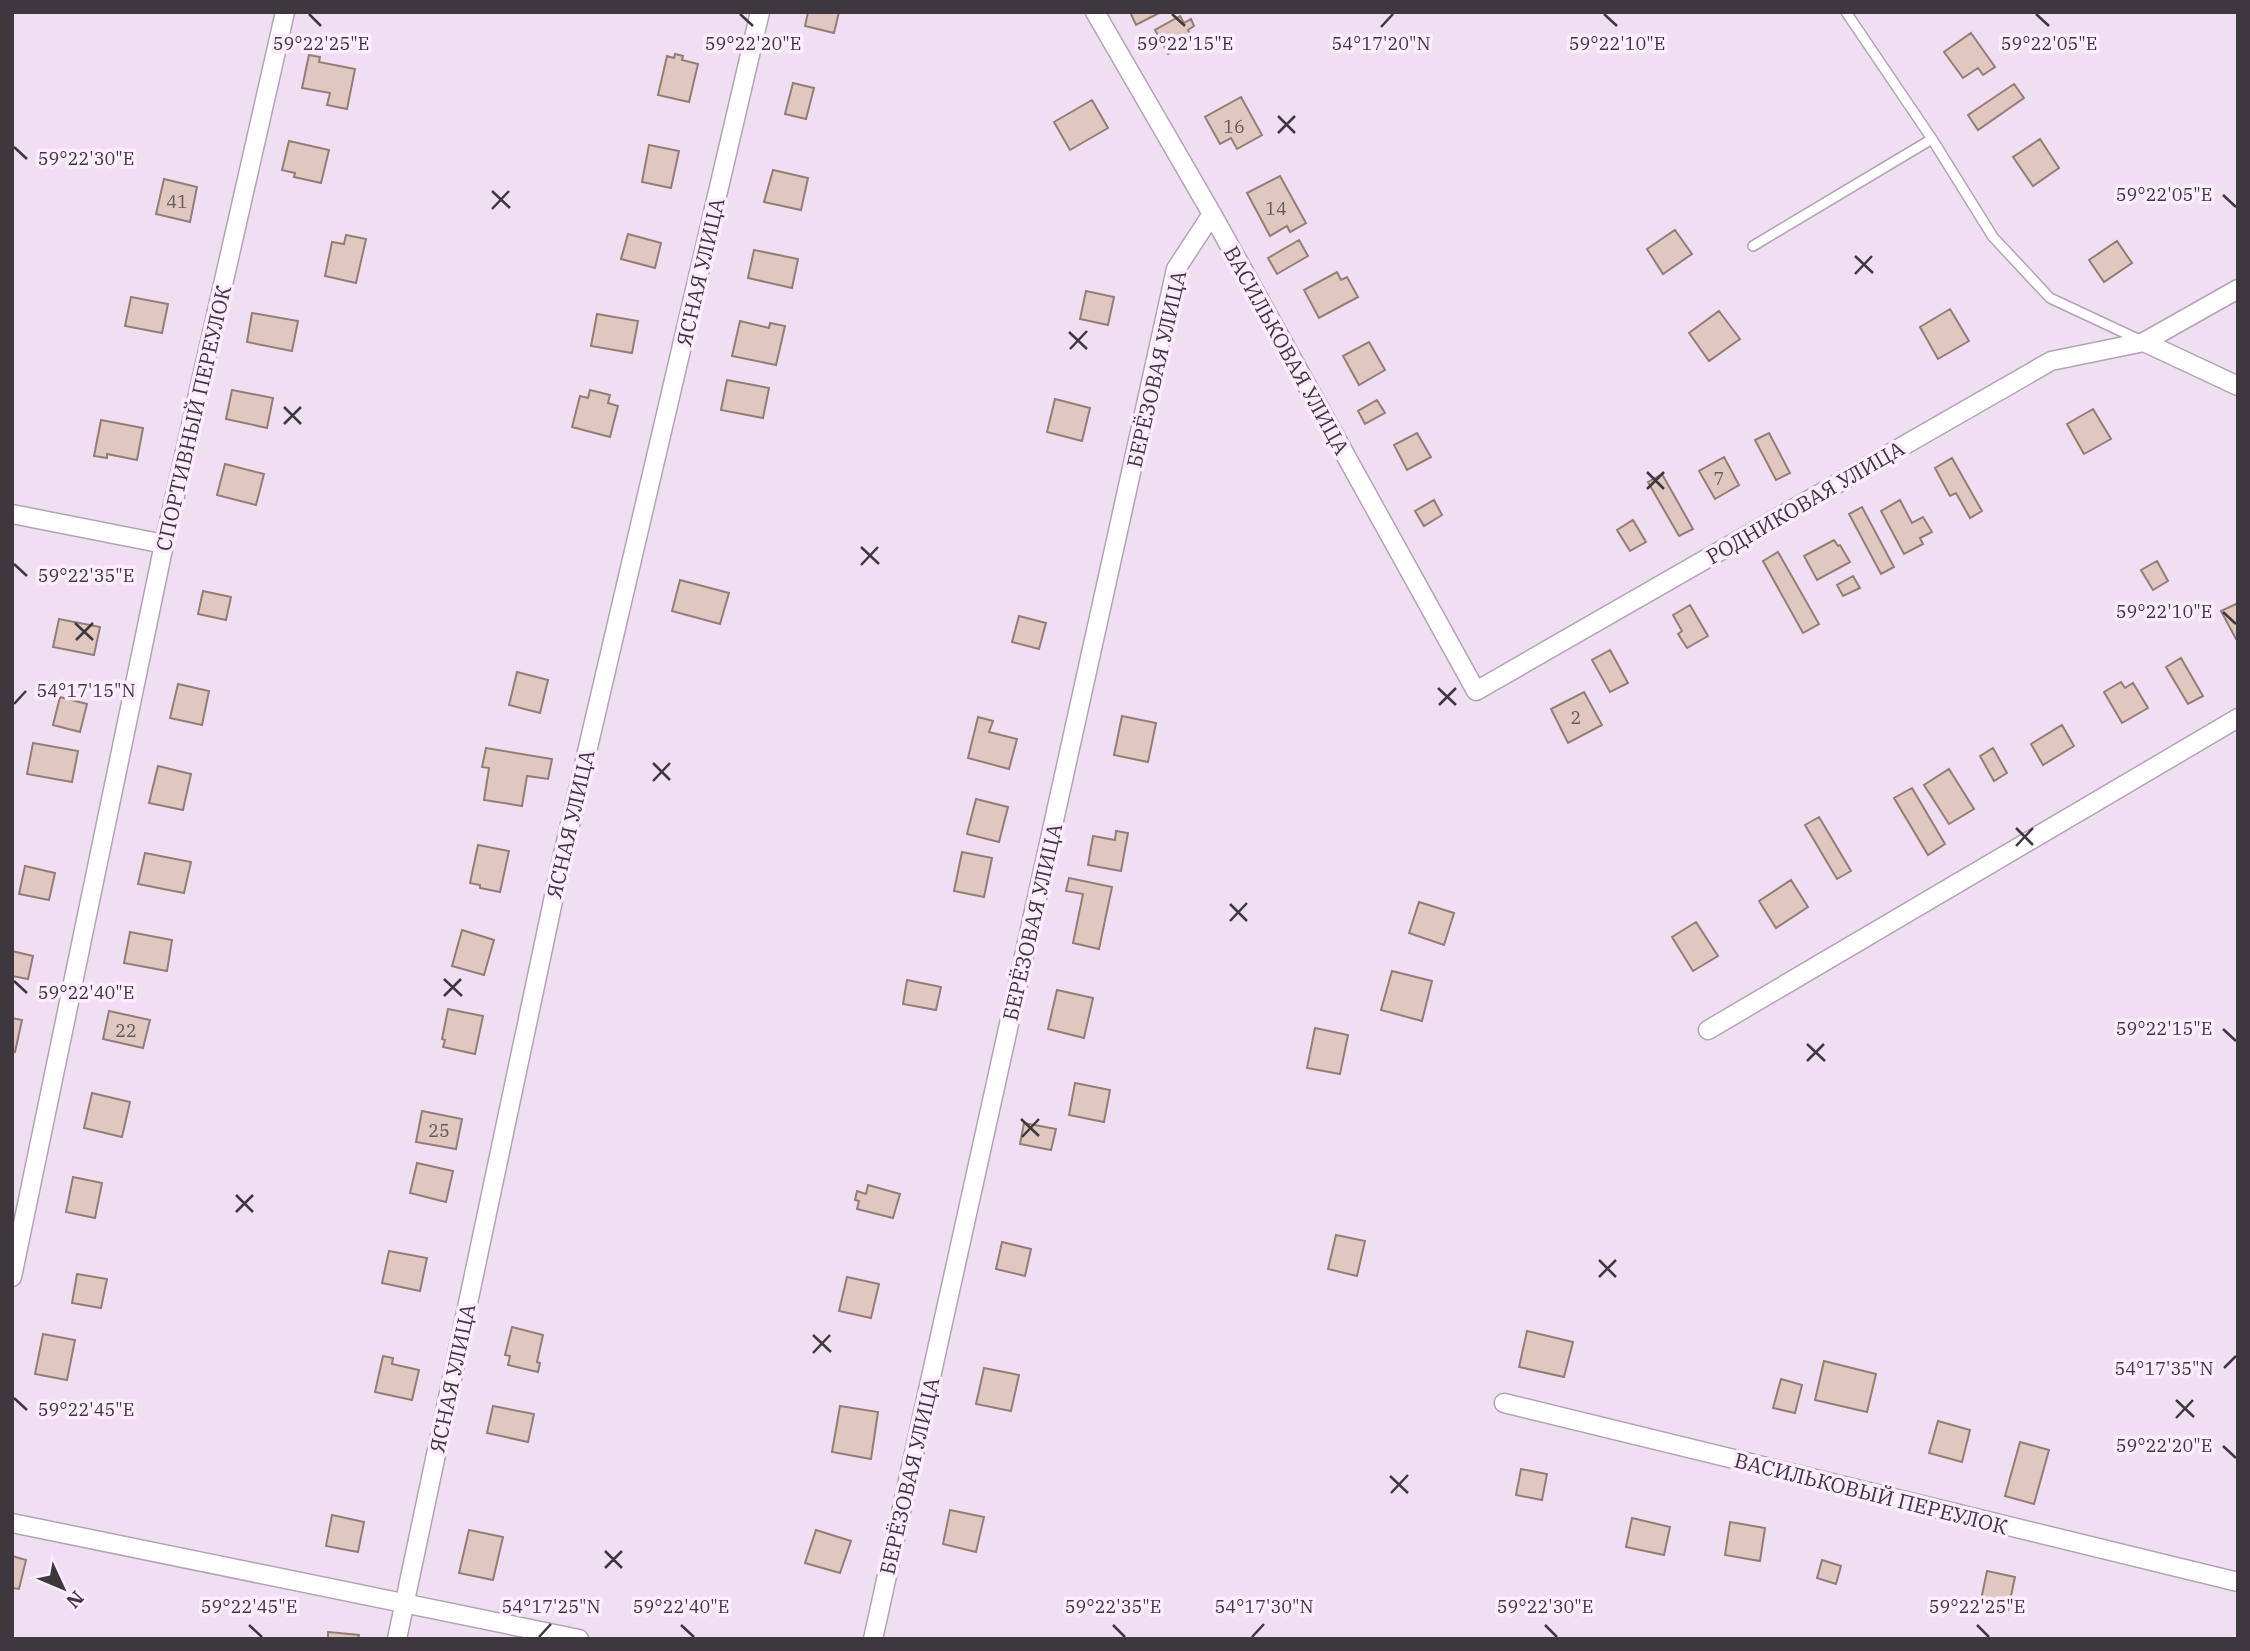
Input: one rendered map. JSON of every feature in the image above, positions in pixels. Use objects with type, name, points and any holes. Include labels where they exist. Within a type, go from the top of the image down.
[{"type":"street","name":"СПОРТИВНЫЙ ПЕРЕУЛОК","points":[[12,1277],[164,544],[285,12]]},
{"type":"street","name":"ЯСНАЯ УЛИЦА","points":[[397,1639],[561,863],[760,12]]},
{"type":"street","name":"ВАСИЛЬКОВАЯ УЛИЦА","points":[[1095,12],[1212,214],[1476,691]]},
{"type":"street","name":"БЕРЁЗОВАЯ УЛИЦА","points":[[873,1639],[1176,269],[1212,214]]},
{"type":"street","name":"РОДНИКОВАЯ УЛИЦА","points":[[1476,691],[2052,361],[2144,342],[2238,289]]},
{"type":"street","points":[[2144,342],[2238,386]]},
{"type":"street","points":[[12,514],[164,544]]},
{"type":"street","points":[[1708,1030],[2238,718]]},
{"type":"street","name":"ВАСИЛЬКОВЫЙ ПЕРЕУЛОК","points":[[1504,1404],[2238,1582]]},
{"type":"street","points":[[12,1523],[579,1639]]},
{"type":"lane","points":[[1846,12],[1932,139],[1993,237],[2050,298],[2144,342]]},
{"type":"lane","points":[[1753,246],[1932,139]]},
{"type":"building","points":[[808,12],[839,12],[834,33],[805,26]]},
{"type":"building","points":[[1130,12],[1161,12],[1136,25]]},
{"type":"building","points":[[1180,16],[1184,23],[1191,19],[1194,26],[1188,30],[1193,40],[1168,54],[1155,30]]},
{"type":"building","points":[[1971,33],[1995,67],[1983,75],[1978,68],[1963,78],[1944,52]]},
{"type":"building","points":[[675,54],[683,56],[682,60],[698,64],[689,102],[658,95],[667,56],[674,58]]},
{"type":"building","points":[[309,55],[320,57],[319,62],[355,69],[347,109],[327,105],[330,93],[302,88]]},
{"type":"building","points":[[793,83],[814,88],[806,119],[785,114]]},
{"type":"building","points":[[2014,84],[2024,98],[1978,130],[1968,115]]},
{"type":"building","points":[[1241,97],[1262,135],[1237,149],[1231,138],[1220,144],[1205,117]]},
{"type":"building","points":[[1092,100],[1108,128],[1070,150],[1054,122]]},
{"type":"building","points":[[2040,139],[2059,168],[2033,186],[2013,157]]},
{"type":"building","points":[[289,141],[329,150],[321,183],[294,177],[295,173],[282,170]]},
{"type":"building","points":[[649,145],[679,151],[671,188],[642,182]]},
{"type":"building","points":[[773,170],[808,178],[801,210],[764,202]]},
{"type":"building","points":[[1280,176],[1306,223],[1290,232],[1287,226],[1270,236],[1247,193]]},
{"type":"building","points":[[164,179],[197,187],[190,222],[156,214]]},
{"type":"building","points":[[1675,230],[1692,254],[1663,274],[1647,249]]},
{"type":"building","points":[[628,234],[661,243],[655,268],[621,259]]},
{"type":"building","points":[[346,235],[366,239],[356,283],[325,276],[332,242],[344,244]]},
{"type":"building","points":[[1299,240],[1308,256],[1277,274],[1268,258]]},
{"type":"building","points":[[2117,241],[2132,263],[2104,282],[2089,260]]},
{"type":"building","points":[[754,250],[798,259],[792,288],[748,278]]},
{"type":"building","points":[[1337,272],[1341,280],[1347,277],[1358,297],[1319,318],[1304,290]]},
{"type":"building","points":[[1086,291],[1114,297],[1108,325],[1080,319]]},
{"type":"building","points":[[131,297],[168,304],[162,333],[125,326]]},
{"type":"building","points":[[1950,309],[1969,341],[1938,359],[1920,327]]},
{"type":"building","points":[[1719,311],[1740,339],[1709,361],[1689,333]]},
{"type":"building","points":[[252,313],[298,321],[292,351],[247,342]]},
{"type":"building","points":[[597,314],[638,321],[632,353],[591,346]]},
{"type":"building","points":[[740,321],[769,328],[770,323],[785,326],[776,365],[732,356]]},
{"type":"building","points":[[1369,342],[1385,370],[1359,385],[1343,356]]},
{"type":"building","points":[[727,380],[769,388],[763,418],[721,410]]},
{"type":"building","points":[[232,390],[273,398],[267,428],[226,419]]},
{"type":"building","points":[[590,390],[610,395],[608,403],[618,406],[610,437],[572,427],[580,396],[588,398]]},
{"type":"building","points":[[1055,399],[1090,408],[1082,441],[1047,432]]},
{"type":"building","points":[[1377,400],[1385,413],[1365,424],[1358,411]]},
{"type":"building","points":[[2093,409],[2111,439],[2084,454],[2067,424]]},
{"type":"building","points":[[101,420],[143,428],[137,460],[107,454],[107,458],[94,456]]},
{"type":"building","points":[[1417,433],[1431,457],[1407,470],[1394,445]]},
{"type":"building","points":[[1769,433],[1790,473],[1776,480],[1755,440]]},
{"type":"building","points":[[1724,457],[1739,485],[1715,499],[1699,471]]},
{"type":"building","points":[[1952,458],[1982,511],[1970,518],[1956,493],[1950,496],[1935,468]]},
{"type":"building","points":[[225,464],[264,474],[256,505],[217,495]]},
{"type":"building","points":[[1662,474],[1693,529],[1679,536],[1648,482]]},
{"type":"building","points":[[1434,500],[1442,515],[1424,526],[1415,511]]},
{"type":"building","points":[[1900,500],[1912,523],[1923,517],[1932,532],[1920,538],[1923,544],[1904,554],[1881,511]]},
{"type":"building","points":[[1862,507],[1894,567],[1881,574],[1849,514]]},
{"type":"building","points":[[1633,520],[1646,542],[1630,551],[1617,530]]},
{"type":"building","points":[[1834,540],[1850,562],[1817,580],[1804,556]]},
{"type":"building","points":[[1778,552],[1819,624],[1803,633],[1763,561]]},
{"type":"building","points":[[2157,561],[2168,581],[2153,590],[2141,570]]},
{"type":"building","points":[[1853,576],[1860,588],[1843,596],[1837,585]]},
{"type":"building","points":[[680,580],[729,593],[720,624],[672,611]]},
{"type":"building","points":[[203,591],[231,597],[226,620],[198,614]]},
{"type":"building","points":[[2238,603],[2238,639],[2236,639],[2221,611]]},
{"type":"building","points":[[1690,605],[1708,636],[1687,648],[1678,634],[1682,631],[1673,615]]},
{"type":"building","points":[[1019,616],[1046,623],[1039,649],[1012,642]]},
{"type":"building","points":[[59,619],[100,627],[94,655],[53,647]]},
{"type":"building","points":[[1610,650],[1628,683],[1610,692],[1592,660]]},
{"type":"building","points":[[2181,658],[2203,696],[2188,704],[2166,667]]},
{"type":"building","points":[[517,672],[548,680],[540,713],[509,705]]},
{"type":"building","points":[[2121,682],[2125,688],[2133,683],[2148,708],[2122,723],[2104,692]]},
{"type":"building","points":[[178,684],[209,691],[202,725],[170,718]]},
{"type":"building","points":[[1584,692],[1602,725],[1568,743],[1551,709]]},
{"type":"building","points":[[60,697],[87,704],[80,732],[53,725]]},
{"type":"building","points":[[1122,716],[1156,723],[1148,762],[1114,755]]},
{"type":"building","points":[[978,717],[993,721],[989,732],[1017,739],[1009,769],[968,758]]},
{"type":"building","points":[[2062,725],[2074,746],[2043,765],[2031,744]]},
{"type":"building","points":[[33,743],[78,751],[72,782],[27,774]]},
{"type":"building","points":[[486,748],[552,759],[548,779],[527,776],[522,806],[484,800],[489,768],[482,767]]},
{"type":"building","points":[[1993,748],[2007,773],[1994,781],[1980,756]]},
{"type":"building","points":[[158,766],[191,774],[183,810],[149,803]]},
{"type":"building","points":[[1949,769],[1974,809],[1949,824],[1924,785]]},
{"type":"building","points":[[1912,788],[1945,844],[1928,855],[1894,798]]},
{"type":"building","points":[[976,799],[1008,807],[999,842],[967,834]]},
{"type":"building","points":[[1819,817],[1851,871],[1837,879],[1805,825]]},
{"type":"building","points":[[1116,831],[1128,833],[1121,871],[1088,865],[1093,836],[1115,840]]},
{"type":"building","points":[[478,845],[509,851],[500,892],[470,883]]},
{"type":"building","points":[[962,852],[992,858],[984,897],[954,891]]},
{"type":"building","points":[[145,853],[191,862],[184,893],[138,884]]},
{"type":"building","points":[[25,866],[55,873],[49,900],[19,894]]},
{"type":"building","points":[[1069,878],[1112,887],[1099,949],[1073,943],[1083,894],[1066,891]]},
{"type":"building","points":[[1791,880],[1808,907],[1776,928],[1759,901]]},
{"type":"building","points":[[1419,902],[1454,913],[1444,945],[1409,933]]},
{"type":"building","points":[[1696,922],[1718,956],[1693,971],[1672,937]]},
{"type":"building","points":[[462,930],[494,940],[484,975],[452,966]]},
{"type":"building","points":[[130,932],[172,940],[167,971],[124,963]]},
{"type":"building","points":[[12,951],[33,956],[28,979],[12,976]]},
{"type":"building","points":[[1392,971],[1432,981],[1422,1021],[1381,1010]]},
{"type":"building","points":[[907,980],[941,987],[936,1010],[903,1004]]},
{"type":"building","points":[[1057,990],[1093,998],[1084,1038],[1048,1029]]},
{"type":"building","points":[[448,1009],[483,1016],[475,1054],[443,1047]]},
{"type":"building","points":[[109,1011],[150,1020],[143,1048],[103,1039]]},
{"type":"building","points":[[12,1018],[22,1020],[15,1052],[12,1051]]},
{"type":"building","points":[[1315,1028],[1348,1035],[1340,1074],[1307,1068]]},
{"type":"building","points":[[1075,1083],[1110,1090],[1104,1122],[1069,1115]]},
{"type":"building","points":[[92,1093],[130,1102],[122,1137],[84,1128]]},
{"type":"building","points":[[422,1111],[462,1119],[456,1149],[416,1142]]},
{"type":"building","points":[[1024,1123],[1056,1129],[1051,1150],[1020,1144]]},
{"type":"building","points":[[417,1163],[453,1171],[446,1202],[410,1193]]},
{"type":"building","points":[[73,1177],[102,1183],[95,1218],[66,1212]]},
{"type":"building","points":[[868,1185],[900,1194],[893,1218],[857,1209],[857,1191],[866,1194]]},
{"type":"building","points":[[1336,1235],[1365,1241],[1357,1276],[1328,1269]]},
{"type":"building","points":[[1002,1242],[1031,1249],[1025,1276],[996,1269]]},
{"type":"building","points":[[389,1251],[427,1258],[420,1291],[382,1283]]},
{"type":"building","points":[[77,1274],[107,1279],[101,1308],[72,1303]]},
{"type":"building","points":[[847,1277],[879,1284],[871,1318],[839,1311]]},
{"type":"building","points":[[512,1327],[543,1335],[537,1362],[540,1363],[538,1372],[508,1365],[510,1356],[505,1355]]},
{"type":"building","points":[[1527,1331],[1573,1342],[1564,1377],[1519,1367]]},
{"type":"building","points":[[43,1334],[75,1340],[67,1380],[35,1374]]},
{"type":"building","points":[[383,1356],[393,1358],[392,1364],[419,1370],[412,1400],[375,1392]]},
{"type":"building","points":[[1824,1361],[1876,1374],[1867,1412],[1815,1400]]},
{"type":"building","points":[[984,1368],[1019,1375],[1011,1411],[976,1404]]},
{"type":"building","points":[[1781,1379],[1802,1385],[1795,1413],[1773,1408]]},
{"type":"building","points":[[493,1406],[534,1414],[528,1442],[487,1433]]},
{"type":"building","points":[[840,1406],[878,1412],[871,1459],[832,1452]]},
{"type":"building","points":[[1938,1421],[1970,1430],[1962,1462],[1929,1453]]},
{"type":"building","points":[[2020,1442],[2049,1450],[2034,1504],[2005,1496]]},
{"type":"building","points":[[1521,1469],[1547,1474],[1542,1500],[1516,1495]]},
{"type":"building","points":[[950,1510],[984,1517],[976,1552],[943,1544]]},
{"type":"building","points":[[332,1515],[364,1522],[358,1552],[326,1546]]},
{"type":"building","points":[[1632,1518],[1670,1527],[1664,1555],[1626,1547]]},
{"type":"building","points":[[1730,1522],[1765,1528],[1760,1561],[1725,1555]]},
{"type":"building","points":[[469,1530],[503,1537],[493,1580],[459,1573]]},
{"type":"building","points":[[816,1530],[851,1541],[840,1573],[805,1563]]},
{"type":"building","points":[[12,1556],[26,1560],[19,1589],[12,1588]]},
{"type":"building","points":[[1822,1560],[1841,1566],[1836,1584],[1817,1578]]},
{"type":"building","points":[[1987,1571],[2015,1577],[2008,1610],[1980,1605]]},
{"type":"building","points":[[328,1632],[359,1635],[358,1639],[328,1639]]}]
